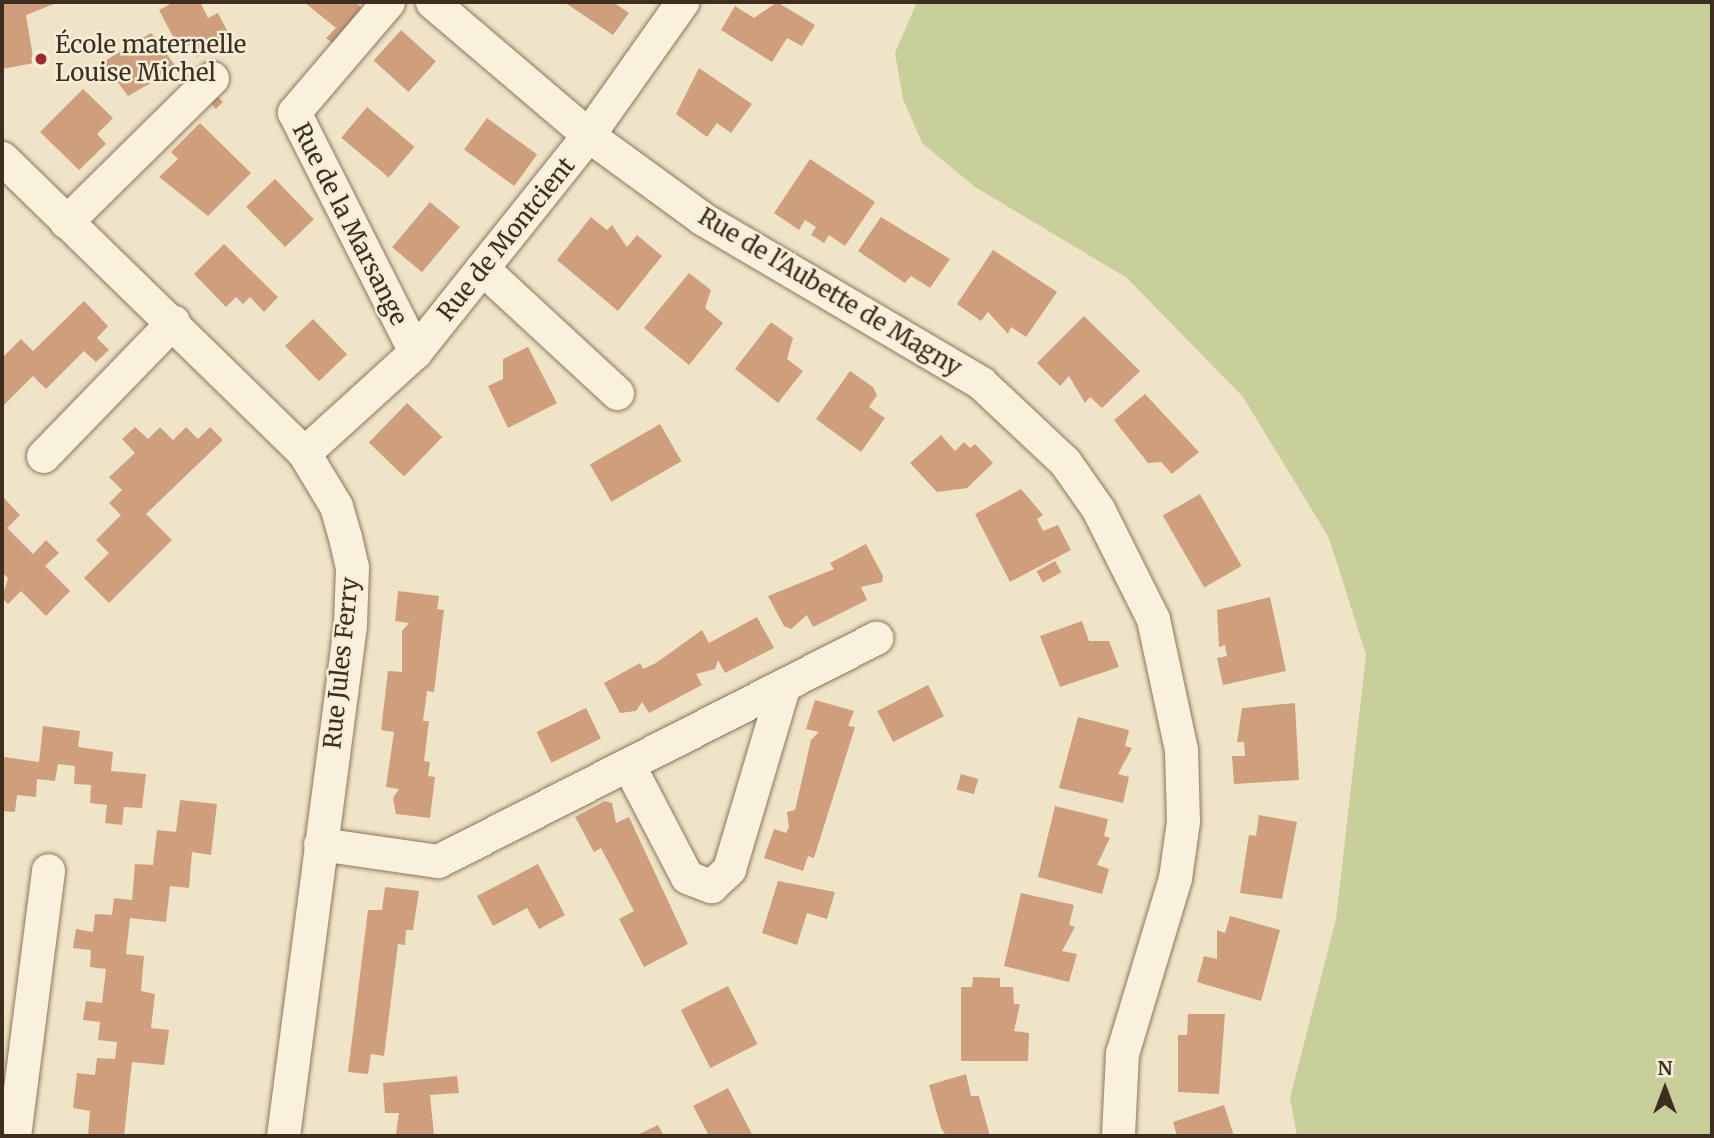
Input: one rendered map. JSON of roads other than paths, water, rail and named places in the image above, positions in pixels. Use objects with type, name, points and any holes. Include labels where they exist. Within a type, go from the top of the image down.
[{"type":"street","name":"Rue de la Marsange","points":[[388,2],[294,113],[415,352]]},
{"type":"street","name":"Rue de l'Aubette de Magny","points":[[432,2],[589,135],[796,278],[934,349],[981,383],[1065,462],[1128,562],[1170,681],[1182,821],[1175,878],[1122,1053],[1118,1136]]},
{"type":"street","name":"Rue de Montcient","points":[[304,453],[415,352],[589,135],[682,2]]},
{"type":"street","points":[[66,222],[212,78]]},
{"type":"street","name":"Rue Jules Ferry","points":[[2,158],[173,322],[304,453],[336,506],[352,567],[283,1136]]},
{"type":"street","points":[[482,268],[617,393]]},
{"type":"street","points":[[43,456],[173,322]]},
{"type":"street","points":[[320,844],[438,861],[783,688],[876,638]]},
{"type":"street","points":[[629,766],[687,877],[711,886],[729,869],[783,688]]},
{"type":"street","points":[[13,1136],[48,870]]},
{"type":"place","name":"École maternelle Louise Michel","points":[[41,59]]}]
